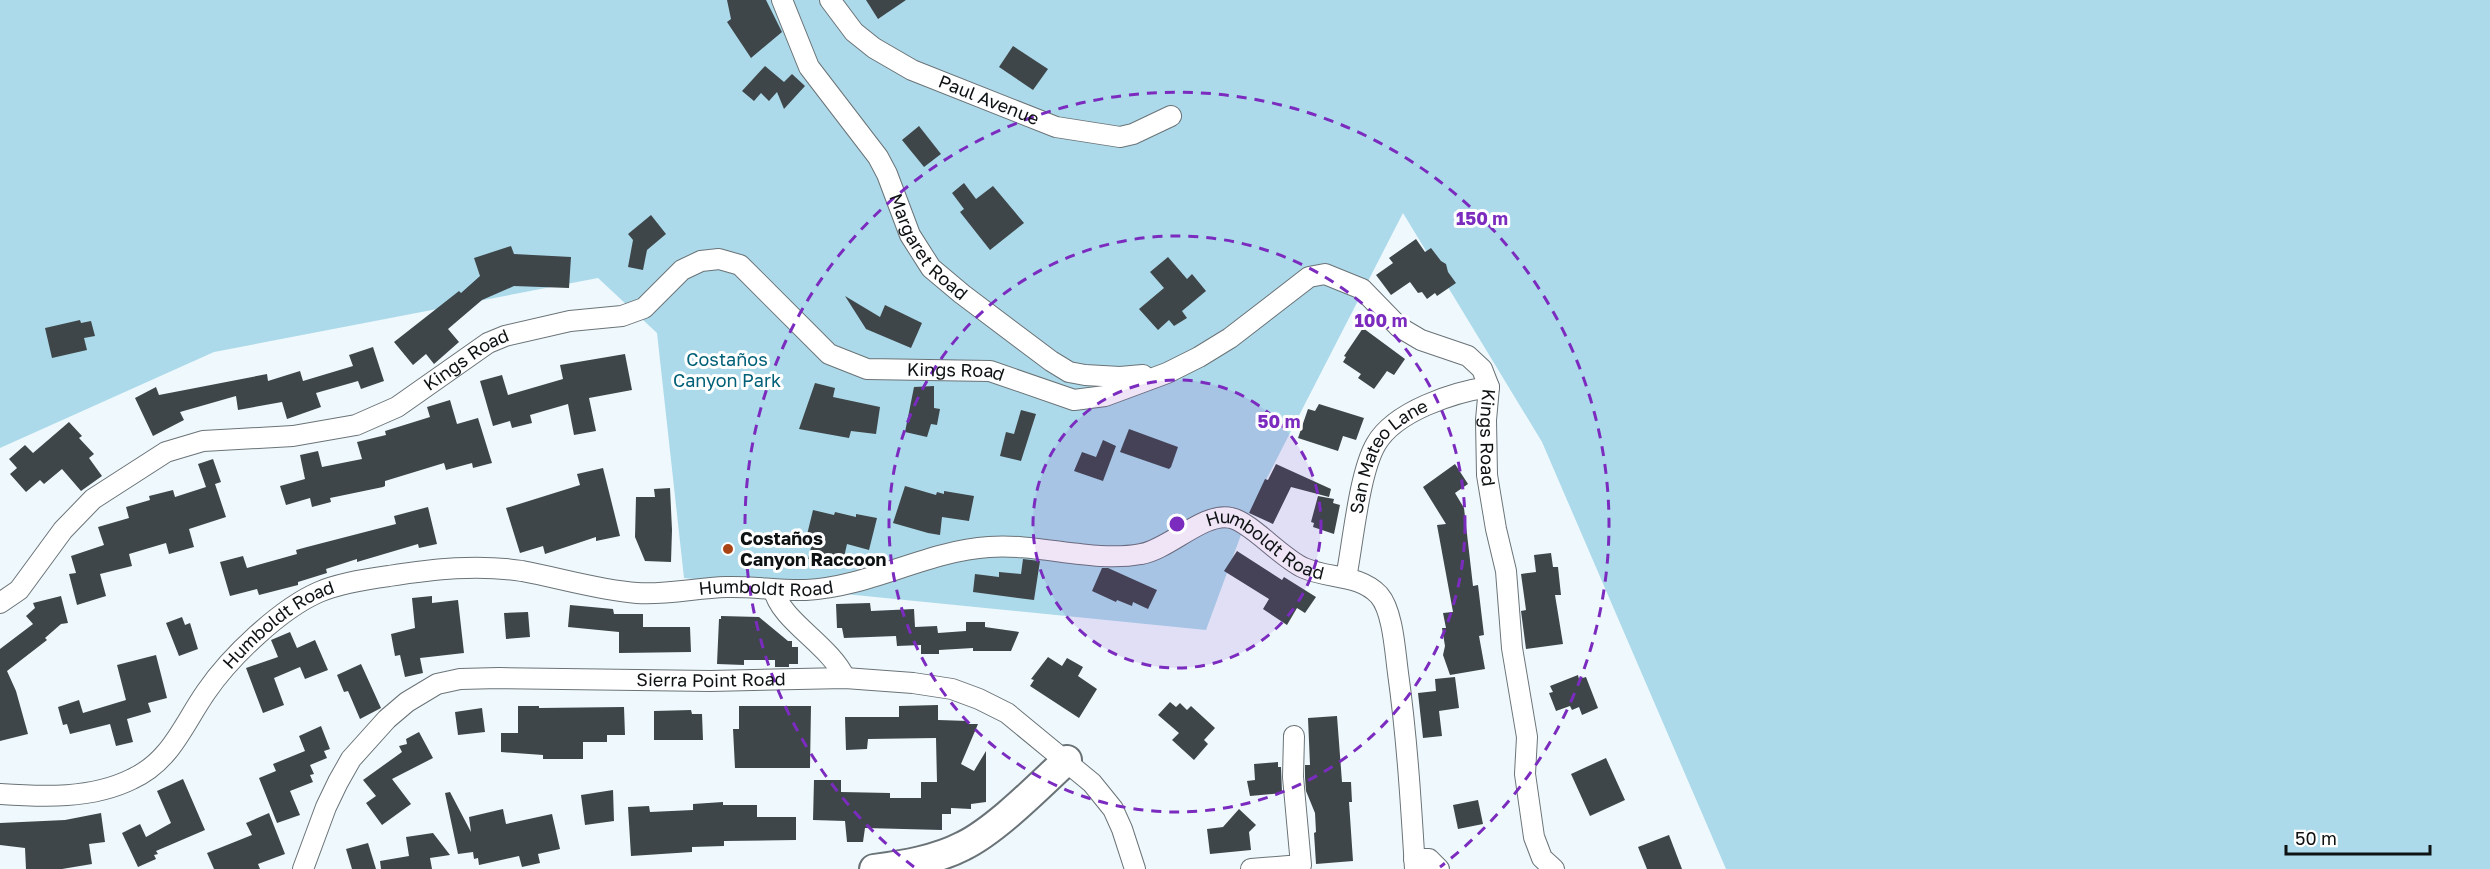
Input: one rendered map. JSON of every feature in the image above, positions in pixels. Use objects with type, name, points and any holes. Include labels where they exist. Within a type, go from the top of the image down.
[{"type":"street","name":"Margaret Road","points":[[782,0],[809,67],[878,157],[887,174],[910,235],[931,268],[1051,361],[1069,372],[1120,377],[1167,373]]},
{"type":"street","name":"Paul Avenue","points":[[830,0],[854,32],[874,48],[912,70],[1056,127],[1120,136],[1132,134],[1171,116]]},
{"type":"street","name":"Kings Road","points":[[0,603],[19,590],[63,530],[93,499],[166,452],[203,441],[293,435],[356,425],[397,407],[488,343],[505,336],[570,321],[622,316],[644,308],[681,270],[701,261],[719,259],[740,265],[829,354],[867,369],[990,371],[1074,400],[1105,396],[1167,373],[1199,357],[1230,338],[1309,277],[1325,274],[1362,289],[1399,327],[1421,340],[1468,356],[1482,369],[1489,387],[1486,420],[1487,475],[1506,571],[1512,648],[1527,737],[1525,774],[1534,837],[1542,858],[1554,869]]},
{"type":"street","name":"San Mateo Lane","points":[[1346,578],[1366,474],[1371,453],[1377,442],[1391,427],[1426,406],[1457,393],[1489,387]]},
{"type":"street","name":"Humboldt Road","points":[[0,794],[43,796],[81,793],[104,789],[135,778],[171,749],[202,698],[230,660],[299,603],[336,586],[401,574],[471,566],[526,572],[609,590],[635,593],[654,594],[727,587],[804,590],[836,586],[934,557],[988,547],[1106,555],[1144,554],[1171,543],[1206,522],[1227,517],[1242,523],[1301,567],[1322,574],[1355,580],[1379,596],[1385,606],[1392,631],[1406,731],[1415,864]]},
{"type":"street","points":[[774,590],[779,604],[832,656],[845,678]]},
{"type":"street","name":"Sierra Point Road","points":[[303,869],[326,807],[351,759],[397,710],[437,684],[473,678],[710,681],[845,678],[940,687],[965,694],[1007,713],[1067,760],[1107,800],[1122,829],[1137,867]]},
{"type":"street","points":[[1251,869],[1301,865],[1293,777],[1294,736]]},
{"type":"street","points":[[874,869],[938,857],[964,846],[988,830],[1067,760]]},
{"type":"street","points":[[1415,864],[1429,859],[1439,869]]},
{"type":"green space","name":"Costaños Canyon Park","points":[[0,0],[2490,0],[2490,869],[1726,869],[1542,442],[1403,213],[1249,513],[1206,630],[684,578],[657,333],[598,278],[214,352],[0,448]]},
{"type":"building","points":[[727,0],[766,0],[782,32],[751,58],[727,22],[731,19]]},
{"type":"building","points":[[866,0],[906,0],[878,19]]},
{"type":"building","points":[[1013,46],[1048,69],[1033,90],[999,67]]},
{"type":"building","points":[[765,66],[784,82],[792,74],[805,86],[784,109],[777,92],[769,101],[761,93],[754,101],[742,91]]},
{"type":"building","points":[[919,126],[941,154],[924,167],[902,140]]},
{"type":"building","points":[[964,183],[976,199],[993,186],[1024,223],[990,250],[960,212],[964,209],[952,193]]},
{"type":"building","points":[[651,215],[666,234],[647,250],[643,270],[628,267],[633,240],[628,234]]},
{"type":"building","points":[[1416,239],[1425,252],[1431,248],[1446,264],[1448,272],[1456,283],[1437,296],[1435,293],[1427,299],[1422,292],[1418,293],[1410,282],[1391,295],[1376,275],[1393,263],[1389,258]]},
{"type":"building","points":[[511,246],[514,254],[571,257],[569,288],[514,286],[482,300],[448,329],[459,342],[434,364],[426,354],[413,365],[394,342],[459,291],[461,293],[480,276],[474,258]]},
{"type":"building","points":[[1168,257],[1187,279],[1192,274],[1206,291],[1182,311],[1187,318],[1174,326],[1169,320],[1158,330],[1139,309],[1164,288],[1150,272]]},
{"type":"building","points":[[845,296],[880,317],[885,305],[922,323],[911,348],[866,329]]},
{"type":"building","points":[[80,320],[81,323],[91,321],[95,336],[84,338],[87,350],[52,358],[45,328]]},
{"type":"building","points":[[1363,328],[1405,359],[1394,375],[1387,371],[1374,389],[1358,378],[1361,374],[1343,362],[1346,357],[1344,356]]},
{"type":"building","points":[[373,347],[384,381],[361,389],[358,381],[316,393],[321,407],[287,419],[282,402],[238,410],[236,396],[180,412],[184,420],[153,436],[135,398],[156,387],[159,395],[267,374],[268,381],[300,371],[303,381],[353,366],[349,355]]},
{"type":"building","points":[[625,354],[632,390],[589,398],[596,431],[574,435],[568,404],[530,415],[532,423],[512,428],[510,421],[493,426],[480,381],[502,375],[508,395],[563,379],[560,365]]},
{"type":"building","points":[[815,383],[835,388],[833,397],[880,407],[876,434],[851,431],[849,438],[799,429]]},
{"type":"building","points":[[934,386],[934,408],[940,409],[937,425],[931,424],[927,437],[905,432],[914,387]]},
{"type":"building","points":[[450,400],[457,424],[478,418],[492,463],[473,468],[472,463],[446,470],[444,463],[385,481],[383,487],[330,498],[331,502],[312,507],[310,498],[286,505],[280,486],[305,479],[300,455],[318,451],[322,467],[362,459],[357,442],[386,435],[385,431],[430,417],[427,407]]},
{"type":"building","points":[[1319,404],[1364,418],[1356,440],[1343,436],[1338,451],[1298,438],[1308,409],[1315,411]]},
{"type":"building","points":[[1021,410],[1036,414],[1021,461],[1000,456],[1006,432],[1014,434]]},
{"type":"building","points":[[69,422],[82,436],[79,438],[94,454],[89,458],[102,476],[81,491],[62,469],[44,484],[40,480],[26,492],[10,474],[17,468],[9,459],[25,445],[33,453]]},
{"type":"building","points":[[1129,429],[1178,447],[1171,467],[1169,469],[1120,452]]},
{"type":"building","points":[[1103,440],[1116,446],[1103,481],[1074,471],[1082,452],[1096,457]]},
{"type":"building","points":[[213,459],[221,482],[215,484],[226,517],[189,529],[194,547],[169,554],[166,543],[129,554],[132,566],[100,574],[106,596],[77,605],[69,574],[76,573],[71,556],[104,545],[98,527],[129,518],[126,507],[150,500],[149,496],[173,490],[175,497],[206,487],[198,464]]},
{"type":"building","points":[[1276,464],[1331,489],[1329,497],[1291,487],[1273,524],[1249,513],[1265,479],[1268,480]]},
{"type":"building","points":[[1455,464],[1468,484],[1455,493],[1464,508],[1473,586],[1478,585],[1484,635],[1479,636],[1485,669],[1450,675],[1443,655],[1445,646],[1442,628],[1446,628],[1443,613],[1453,612],[1437,525],[1446,524],[1423,487]]},
{"type":"building","points":[[603,468],[620,536],[596,541],[596,537],[545,554],[543,546],[520,553],[506,508],[580,485],[577,474]]},
{"type":"building","points":[[905,486],[936,495],[937,492],[944,494],[944,491],[974,496],[969,521],[942,517],[940,535],[893,523]]},
{"type":"building","points":[[670,488],[671,562],[645,561],[635,537],[636,497],[655,497],[654,489]]},
{"type":"building","points":[[1318,496],[1334,499],[1333,503],[1340,505],[1334,534],[1313,527],[1314,523],[1311,522]]},
{"type":"building","points":[[428,507],[437,544],[419,548],[418,544],[357,562],[357,559],[326,569],[327,573],[298,582],[298,585],[259,595],[257,589],[230,596],[220,562],[243,556],[247,568],[297,554],[296,550],[396,524],[394,516]]},
{"type":"building","points":[[813,510],[834,515],[835,512],[856,517],[856,514],[877,518],[869,550],[847,544],[842,566],[808,559],[812,544],[805,543]]},
{"type":"building","points":[[1237,551],[1282,580],[1284,577],[1316,597],[1305,613],[1297,608],[1287,625],[1263,609],[1269,599],[1224,571]]},
{"type":"building","points":[[1551,553],[1553,567],[1558,567],[1561,595],[1555,595],[1563,644],[1526,649],[1521,611],[1526,610],[1521,574],[1536,572],[1534,555]]},
{"type":"building","points":[[1023,559],[1040,561],[1034,600],[973,592],[975,574],[999,577],[999,572],[1021,574]]},
{"type":"building","points":[[1102,568],[1108,568],[1157,590],[1148,609],[1133,602],[1132,606],[1117,600],[1116,602],[1092,591]]},
{"type":"building","points":[[61,596],[68,623],[61,624],[45,638],[47,640],[7,671],[16,691],[28,734],[0,741],[0,649],[33,624],[26,616],[35,608],[33,603]]},
{"type":"building","points":[[432,596],[432,603],[458,600],[464,653],[420,658],[423,673],[405,677],[400,655],[395,656],[391,634],[415,628],[412,598]]},
{"type":"building","points":[[870,603],[871,611],[914,609],[915,627],[937,626],[938,633],[966,631],[966,622],[985,622],[985,627],[1019,632],[1011,651],[973,651],[973,648],[939,650],[939,654],[921,654],[921,645],[897,646],[896,636],[844,638],[842,628],[837,628],[836,604]]},
{"type":"building","points":[[570,605],[613,609],[614,614],[643,614],[643,627],[690,627],[691,652],[619,653],[619,632],[568,627]]},
{"type":"building","points":[[528,612],[530,637],[506,639],[504,613]]},
{"type":"building","points":[[721,616],[759,617],[788,641],[792,641],[792,647],[798,647],[798,664],[789,664],[789,667],[775,667],[775,660],[744,660],[744,665],[717,664]]},
{"type":"building","points":[[182,617],[185,625],[190,623],[198,649],[179,656],[166,623]]},
{"type":"building","points":[[290,632],[297,648],[315,640],[328,670],[305,679],[300,667],[274,678],[284,705],[263,713],[246,668],[278,657],[271,640]]},
{"type":"building","points":[[156,655],[167,698],[148,703],[151,712],[127,719],[133,742],[116,746],[110,724],[70,734],[67,724],[63,725],[58,707],[79,700],[83,713],[126,700],[117,665]]},
{"type":"building","points":[[1048,657],[1062,666],[1067,658],[1083,667],[1078,676],[1097,689],[1079,718],[1030,686],[1034,680],[1031,679]]},
{"type":"building","points":[[361,664],[381,708],[360,719],[348,691],[344,692],[337,675]]},
{"type":"building","points":[[1578,675],[1579,679],[1586,677],[1598,708],[1582,715],[1579,707],[1572,710],[1570,706],[1556,711],[1549,693],[1553,692],[1550,686]]},
{"type":"building","points":[[1455,677],[1459,708],[1439,711],[1442,736],[1423,738],[1418,693],[1436,691],[1435,679]]},
{"type":"building","points":[[1170,702],[1176,707],[1180,703],[1187,710],[1191,706],[1215,728],[1204,740],[1208,744],[1194,760],[1172,740],[1179,733],[1158,715]]},
{"type":"building","points":[[938,705],[938,720],[969,721],[969,724],[978,724],[961,764],[974,771],[986,751],[986,802],[971,804],[971,809],[951,808],[951,814],[942,814],[942,830],[865,828],[863,842],[847,842],[845,821],[813,820],[814,780],[841,780],[841,792],[890,793],[890,798],[921,798],[921,782],[937,782],[936,738],[868,739],[867,749],[846,750],[845,717],[899,717],[899,706]]},
{"type":"building","points":[[518,706],[539,706],[539,708],[624,707],[625,735],[607,735],[607,742],[583,742],[583,759],[543,759],[543,755],[501,752],[501,733],[518,733]]},
{"type":"building","points":[[739,706],[811,706],[810,768],[735,768],[733,729],[739,729]]},
{"type":"building","points":[[482,708],[485,732],[458,735],[455,712]]},
{"type":"building","points":[[691,710],[692,714],[702,714],[703,740],[654,740],[654,711]]},
{"type":"building","points":[[1337,716],[1342,782],[1351,782],[1352,802],[1349,802],[1353,861],[1316,864],[1315,813],[1306,791],[1305,777],[1305,765],[1310,765],[1308,718]]},
{"type":"building","points":[[321,726],[330,749],[324,751],[327,758],[310,765],[314,774],[310,775],[313,782],[290,791],[300,815],[277,823],[259,778],[276,771],[273,764],[305,751],[299,736]]},
{"type":"building","points":[[419,732],[433,758],[392,779],[411,804],[382,825],[366,803],[376,796],[363,780],[402,752],[399,746],[407,744],[406,739]]},
{"type":"building","points":[[1606,758],[1625,800],[1590,816],[1571,774]]},
{"type":"building","points":[[1278,762],[1278,767],[1281,767],[1282,793],[1250,796],[1247,781],[1255,780],[1254,764]]},
{"type":"building","points":[[183,779],[205,830],[156,851],[158,854],[154,855],[156,859],[138,867],[122,833],[140,824],[146,837],[171,823],[157,791]]},
{"type":"building","points":[[613,790],[614,821],[585,825],[581,795]]},
{"type":"building","points":[[450,792],[471,832],[469,817],[503,809],[506,824],[552,814],[560,849],[538,854],[540,863],[522,867],[519,856],[479,865],[478,858],[474,859],[473,852],[458,854],[445,793]]},
{"type":"building","points":[[1478,800],[1483,824],[1458,829],[1453,805]]},
{"type":"building","points":[[723,802],[723,805],[757,805],[757,817],[796,817],[796,840],[724,841],[724,846],[692,847],[692,852],[631,856],[628,807],[649,806],[650,812],[693,810],[693,804]]},
{"type":"building","points":[[1239,809],[1256,825],[1249,832],[1251,850],[1210,854],[1207,829],[1223,827]]},
{"type":"building","points":[[101,813],[105,842],[89,844],[92,864],[62,869],[26,869],[25,848],[0,845],[0,823],[65,820]]},
{"type":"building","points":[[269,813],[285,854],[258,864],[260,869],[214,869],[207,853],[252,835],[246,823]]},
{"type":"building","points":[[433,833],[450,855],[430,858],[432,869],[381,869],[380,861],[409,856],[406,837]]},
{"type":"building","points":[[1669,835],[1682,869],[1647,869],[1638,847]]},
{"type":"building","points":[[368,843],[376,869],[352,869],[346,849]]},
{"type":"place","name":"Costaños Canyon Raccoon","points":[[728,549]]}]
